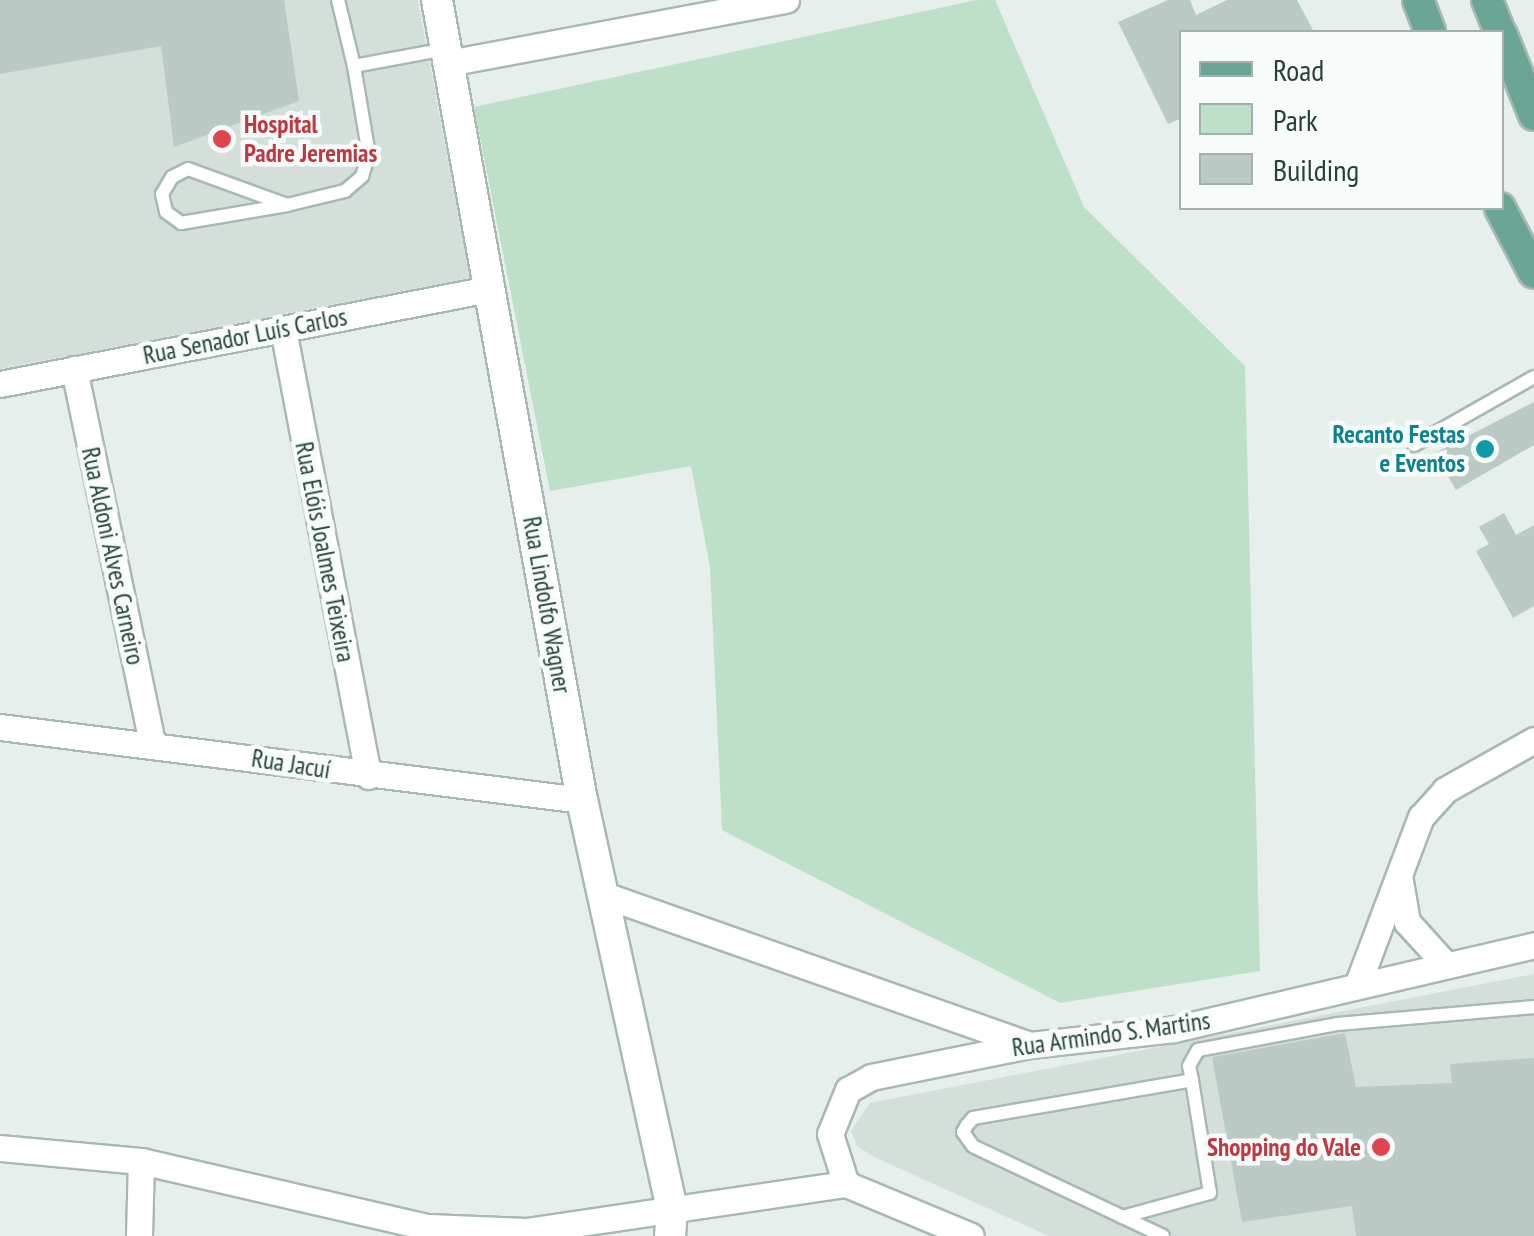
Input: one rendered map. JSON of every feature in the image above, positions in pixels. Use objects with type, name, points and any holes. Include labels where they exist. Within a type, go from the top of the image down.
[{"type":"main road","points":[[1418,0],[1429,30]]},
{"type":"main road","points":[[1487,0],[1499,30]]},
{"type":"main road","points":[[1504,41],[1534,115]]},
{"type":"main road","points":[[1501,210],[1534,273]]},
{"type":"street","name":"Rua Lindolfo Wagner","points":[[437,0],[582,800],[671,1222]]},
{"type":"street","points":[[447,56],[786,0]]},
{"type":"street","name":"Rua Senador Luís Carlos","points":[[0,384],[490,289]]},
{"type":"street","name":"Rua Elóis Joalmes Teixeira","points":[[283,329],[368,776]]},
{"type":"street","name":"Rua Aldoni Alves Carneiro","points":[[74,369],[152,743]]},
{"type":"street","name":"Rua Jacuí","points":[[0,727],[152,743],[368,776],[582,800]]},
{"type":"street","points":[[1357,986],[1400,860],[1420,817],[1445,790],[1534,740]]},
{"type":"street","points":[[1400,860],[1398,898],[1406,922],[1446,965]]},
{"type":"street","points":[[604,895],[1030,1045]]},
{"type":"street","name":"Rua Armindo S. Martins","points":[[846,1184],[830,1134],[848,1090],[900,1068],[1030,1045],[1174,1029],[1534,944]]},
{"type":"street","points":[[0,1148],[141,1161],[428,1227],[526,1231],[671,1222],[846,1184],[971,1236]]},
{"type":"street","points":[[138,1236],[141,1161]]},
{"type":"lane","points":[[287,205],[188,169],[172,177],[162,194],[166,212],[181,223],[287,205],[346,191],[362,176],[369,156],[338,0]]},
{"type":"lane","points":[[354,66],[447,56]]},
{"type":"lane","points":[[1414,445],[1534,377]]},
{"type":"lane","points":[[1122,1217],[1210,1193],[1213,1181],[1188,1066],[1198,1050],[1337,1024],[1534,1007]]},
{"type":"lane","points":[[1163,1236],[973,1146],[963,1132],[974,1118],[1192,1080]]},
{"type":"shaded area","name":"Hospital Padre Jeremias","points":[[0,0],[418,0],[470,278],[0,369]]},
{"type":"shaded area","points":[[1534,974],[1534,1236],[1049,1236],[874,1157],[857,1146],[851,1131],[870,1103]]},
{"type":"green space","points":[[977,0],[995,0],[1084,207],[1245,366],[1260,971],[1060,1003],[722,830],[710,567],[691,466],[550,491],[474,107]]},
{"type":"building","name":"Hospital Padre Jeremias","points":[[0,0],[284,0],[299,101],[174,147],[161,46],[0,74]]},
{"type":"building","points":[[1168,0],[1190,0],[1196,15],[1227,0],[1297,0],[1313,30],[1179,30],[1179,119],[1168,124],[1118,22]]},
{"type":"building","name":"Recanto Festas e Eventos","points":[[1534,402],[1534,445],[1456,490],[1435,453]]},
{"type":"building","points":[[1504,513],[1516,535],[1534,525],[1534,606],[1513,618],[1476,551],[1489,544],[1479,527]]},
{"type":"building","name":"Shopping do Vale","points":[[1345,1033],[1356,1087],[1452,1083],[1450,1064],[1534,1058],[1534,1236],[1356,1236],[1352,1206],[1242,1222],[1212,1057]]},
{"type":"place","name":"Hospital Padre Jeremias","points":[[222,139]]},
{"type":"place","name":"Recanto Festas e Eventos","points":[[1485,449]]},
{"type":"place","name":"Shopping do Vale","points":[[1381,1147]]}]
